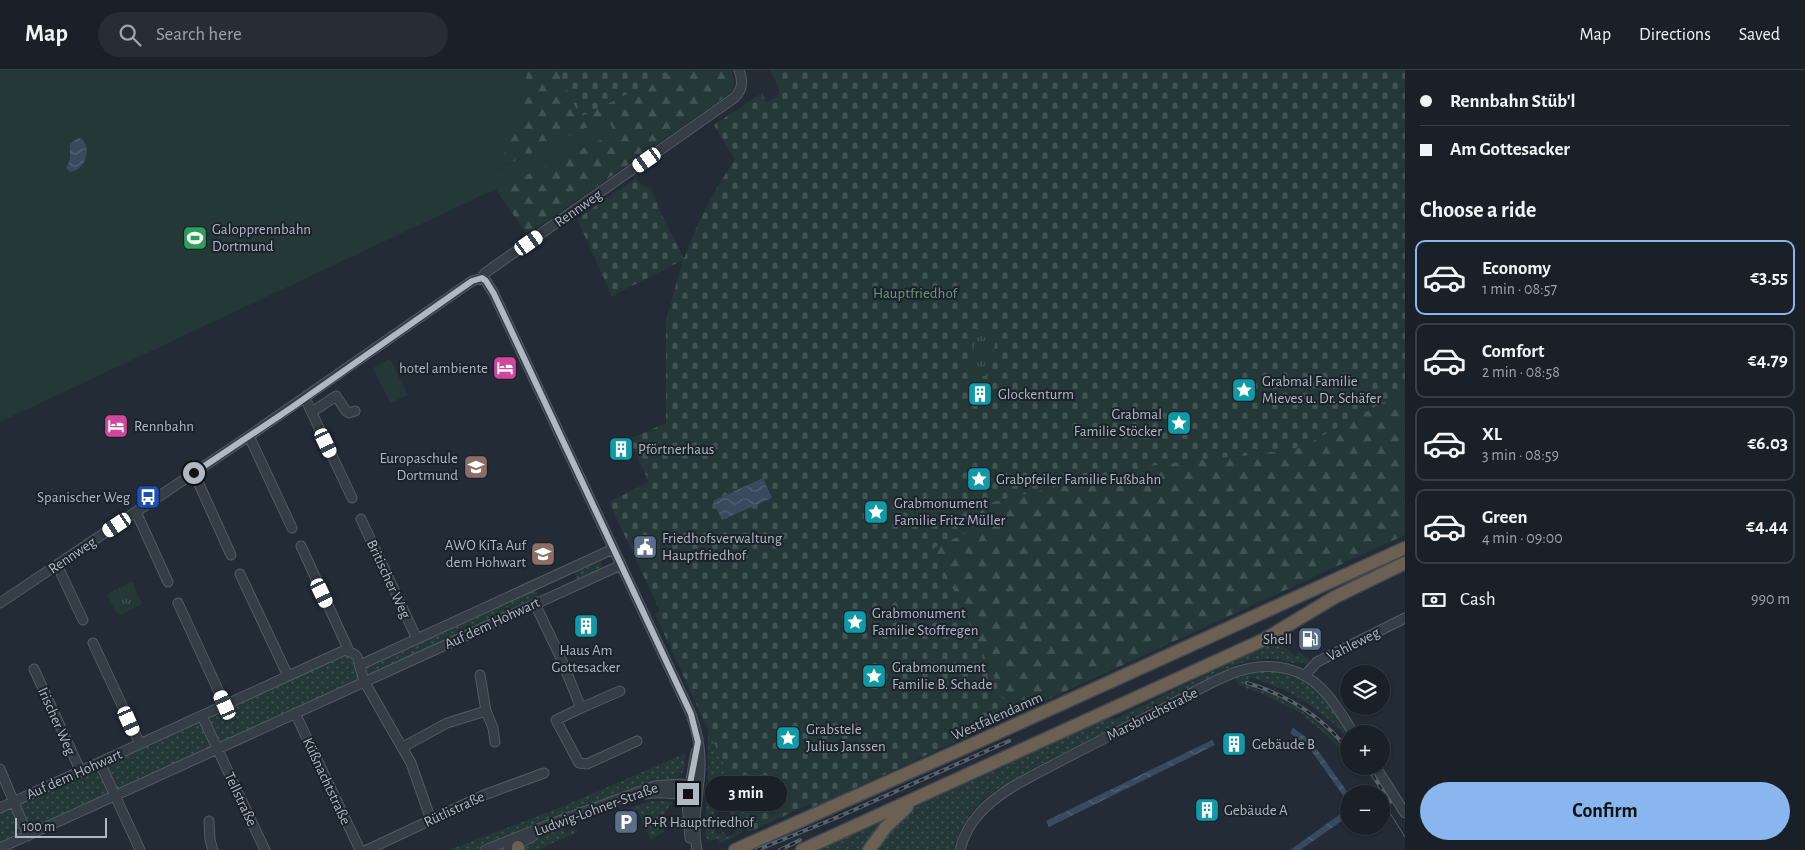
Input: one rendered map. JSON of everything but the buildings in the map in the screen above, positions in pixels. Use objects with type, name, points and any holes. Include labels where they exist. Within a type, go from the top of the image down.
[{"type":"highway","name":"Westfalendamm","points":[[734,850],[1405,548]]},
{"type":"highway","points":[[802,850],[1103,714],[1272,635],[1329,600],[1405,563]]},
{"type":"highway","points":[[869,850],[886,827],[919,797]]},
{"type":"street","name":"Rennweg","points":[[0,603],[305,398],[472,281],[482,278],[484,274],[734,98],[739,92],[742,82],[739,70]]},
{"type":"street","points":[[482,278],[494,294],[694,722],[700,750],[700,766],[692,790],[688,825],[692,850]]},
{"type":"street","points":[[312,412],[336,396],[346,411],[349,413],[355,411]]},
{"type":"street","points":[[305,398],[352,498]]},
{"type":"street","points":[[249,436],[292,528]]},
{"type":"street","points":[[194,473],[231,555]]},
{"type":"street","points":[[136,512],[168,582]]},
{"type":"street","name":"Britischer Weg","points":[[361,519],[417,639]]},
{"type":"street","points":[[301,546],[348,651],[354,654],[360,665],[364,681],[403,747],[418,780],[431,820]]},
{"type":"street","name":"Auf dem Hohwart","points":[[360,665],[613,549]]},
{"type":"street","points":[[57,565],[83,620]]},
{"type":"street","name":"Auf dem Hohwart","points":[[5,848],[295,712],[620,565]]},
{"type":"street","points":[[570,569],[577,584]]},
{"type":"street","points":[[240,574],[288,676]]},
{"type":"street","points":[[178,603],[225,705]]},
{"type":"street","points":[[535,604],[560,656],[581,708]]},
{"type":"street","name":"Vahleweg","points":[[1305,675],[1318,662],[1405,618]]},
{"type":"street","points":[[93,642],[140,744]]},
{"type":"street","name":"Auf dem Hohwart","points":[[0,808],[340,652],[348,651]]},
{"type":"street","name":"Marsbruchstraße","points":[[960,850],[963,839],[976,816],[994,798],[1036,773],[1238,671],[1276,667],[1291,669],[1305,675],[1325,691],[1348,725]]},
{"type":"street","name":"Irischer Weg","points":[[34,669],[81,772]]},
{"type":"street","points":[[480,676],[486,711],[493,728],[495,742]]},
{"type":"street","points":[[620,691],[556,720],[579,763],[587,764],[637,741]]},
{"type":"street","points":[[403,747],[447,723],[486,711]]},
{"type":"street","name":"Küßnachtstraße","points":[[295,712],[360,850]]},
{"type":"street","name":"Tellstraße","points":[[202,716],[265,850]]},
{"type":"street","points":[[100,763],[140,850]]},
{"type":"street","points":[[0,769],[28,836]]},
{"type":"street","name":"Rütlistraße","points":[[366,850],[484,796],[544,773]]},
{"type":"street","points":[[1381,775],[1405,813]]},
{"type":"street","points":[[692,790],[697,850]]},
{"type":"street","name":"Ludwig-Lohner-Straße","points":[[485,850],[512,848],[528,839],[641,795],[692,790]]},
{"type":"street","points":[[209,821],[210,840],[213,850]]},
{"type":"green space","name":"Galopprennbahn Dortmund","points":[[0,70],[526,70],[524,102],[518,123],[505,152],[492,172],[607,118],[615,133],[0,422]]},
{"type":"green space","points":[[526,70],[558,70],[580,117],[677,70],[731,70],[734,82],[729,94],[527,235],[496,189],[614,133],[606,119],[491,172],[511,137],[521,110],[526,83]]},
{"type":"green space","points":[[558,70],[677,70],[580,117]]},
{"type":"green space","name":"Hauptfriedhof","points":[[769,70],[1405,70],[1405,390],[1302,447],[1252,455],[1166,463],[976,506],[972,530],[934,548],[1012,716],[820,804],[820,806],[813,810],[810,804],[754,830],[655,614],[660,611],[609,502],[649,482],[629,439],[666,423],[666,321],[683,260],[612,296],[577,219],[636,178],[642,186],[651,188],[684,259],[706,208],[735,160],[714,125],[762,93],[766,103],[779,94],[779,87]]},
{"type":"green space","points":[[976,330],[996,332],[994,351],[989,350],[986,376],[970,375]]},
{"type":"green space","points":[[390,359],[408,395],[390,403],[373,368]]},
{"type":"green space","points":[[1405,390],[1405,535],[1012,716],[934,548],[972,530],[976,506],[1166,463],[1252,455],[1302,447]]},
{"type":"green space","points":[[599,558],[604,569],[578,581],[573,570]]},
{"type":"green space","points":[[132,582],[142,604],[120,615],[115,611],[107,594]]},
{"type":"green space","points":[[535,588],[539,598],[370,675],[366,672],[367,666]]},
{"type":"green space","points":[[1276,643],[1284,646],[1295,656],[1299,652],[1308,659],[1309,663],[1305,665],[1304,662],[1297,663],[1267,659],[1253,660],[1235,665],[1043,763],[997,789],[983,800],[971,813],[961,829],[953,850],[872,850],[913,809],[924,803],[1104,719],[1116,719],[1260,648]]},
{"type":"green space","points":[[344,655],[350,659],[356,669],[357,680],[355,682],[220,743],[217,741],[207,717]]},
{"type":"green space","points":[[1257,672],[1274,672],[1289,674],[1313,687],[1332,708],[1343,725],[1340,725],[1340,729],[1316,709],[1277,687],[1249,677],[1247,686],[1277,697],[1303,712],[1338,743],[1340,749],[1302,714],[1266,695],[1240,686],[1234,679]]},
{"type":"green space","points":[[196,721],[203,723],[213,744],[212,748],[117,791],[105,764]]},
{"type":"green space","points":[[708,730],[754,830],[749,831],[740,822],[732,818],[720,794],[708,782]]},
{"type":"green space","points":[[686,753],[684,771],[676,778],[676,782],[475,850],[449,850],[564,806]]},
{"type":"green space","points":[[99,767],[111,791],[109,795],[32,829],[29,828],[19,808],[23,801]]},
{"type":"green space","points":[[708,790],[712,793],[722,810],[714,813],[714,821],[712,822],[718,835],[724,832],[727,837],[737,832],[732,822],[742,827],[741,834],[720,843],[718,839],[707,841],[705,832]]},
{"type":"green space","points":[[651,801],[672,802],[663,817],[664,831],[651,840],[637,810],[633,811],[631,807]]},
{"type":"green space","points":[[7,808],[14,813],[20,833],[19,837],[0,845],[0,812]]},
{"type":"green space","points":[[888,817],[866,850],[817,850]]},
{"type":"green space","points":[[562,827],[565,833],[576,828],[578,832],[537,850],[524,850],[534,837]]},
{"type":"water","points":[[78,138],[82,139],[85,144],[87,154],[83,164],[75,171],[70,172],[66,168],[70,160],[70,144]]},
{"type":"water","points":[[763,478],[772,498],[722,520],[713,501]]},
{"type":"water","points":[[1293,728],[1311,741],[1343,785],[1340,785],[1340,791],[1308,746],[1290,733]]},
{"type":"water","points":[[1212,740],[1215,745],[1049,827],[1046,821]]},
{"type":"water","points":[[1340,814],[1340,822],[1300,850],[1290,850]]},
{"type":"tram line","points":[[1390,813],[1405,837]]},
{"type":"railway","points":[[1247,683],[1277,694],[1304,709],[1340,740]]},
{"type":"railway","points":[[757,850],[838,817],[1009,741]]},
{"type":"railway","points":[[1373,775],[1379,785]]},
{"type":"railway","points":[[780,850],[800,840]]},
{"type":"place","name":"Galopprennbahn Dortmund","points":[[195,238]]},
{"type":"place","name":"hotel ambiente","points":[[505,368]]},
{"type":"place","name":"Grabmal Familie Mieves u. Dr. Schäfer","points":[[1244,390]]},
{"type":"place","name":"Glockenturm","points":[[980,394]]},
{"type":"place","name":"Grabmal Familie Stöcker","points":[[1179,423]]},
{"type":"place","name":"Rennbahn","points":[[116,426]]},
{"type":"place","name":"Pförtnerhaus","points":[[621,449]]},
{"type":"place","name":"Europaschule Dortmund","points":[[476,467]]},
{"type":"place","name":"Grabpfeiler Familie Fußbahn","points":[[979,479]]},
{"type":"place","name":"Spanischer Weg","points":[[148,497]]},
{"type":"place","name":"Grabmonument Familie Fritz Müller","points":[[876,512]]},
{"type":"place","name":"Friedhofsverwaltung Hauptfriedhof","points":[[645,547]]},
{"type":"place","name":"AWO KiTa Auf dem Hohwart","points":[[543,554]]},
{"type":"place","name":"Grabmonument Familie Stoffregen","points":[[855,622]]},
{"type":"place","name":"Haus Am Gottesacker","points":[[586,626]]},
{"type":"place","name":"Shell","points":[[1310,639]]},
{"type":"place","name":"Grabmonument Familie B. Schade","points":[[874,676]]},
{"type":"place","name":"Grabstele Julius Janssen","points":[[788,738]]},
{"type":"place","name":"Gebäude B","points":[[1234,744]]},
{"type":"place","name":"Gebäude A","points":[[1207,810]]},
{"type":"place","name":"P+R Hauptfriedhof","points":[[626,822]]},
{"type":"route","points":[[194,473],[291,408],[472,281],[482,278],[494,294],[691,714],[698,742],[688,794]]}]
